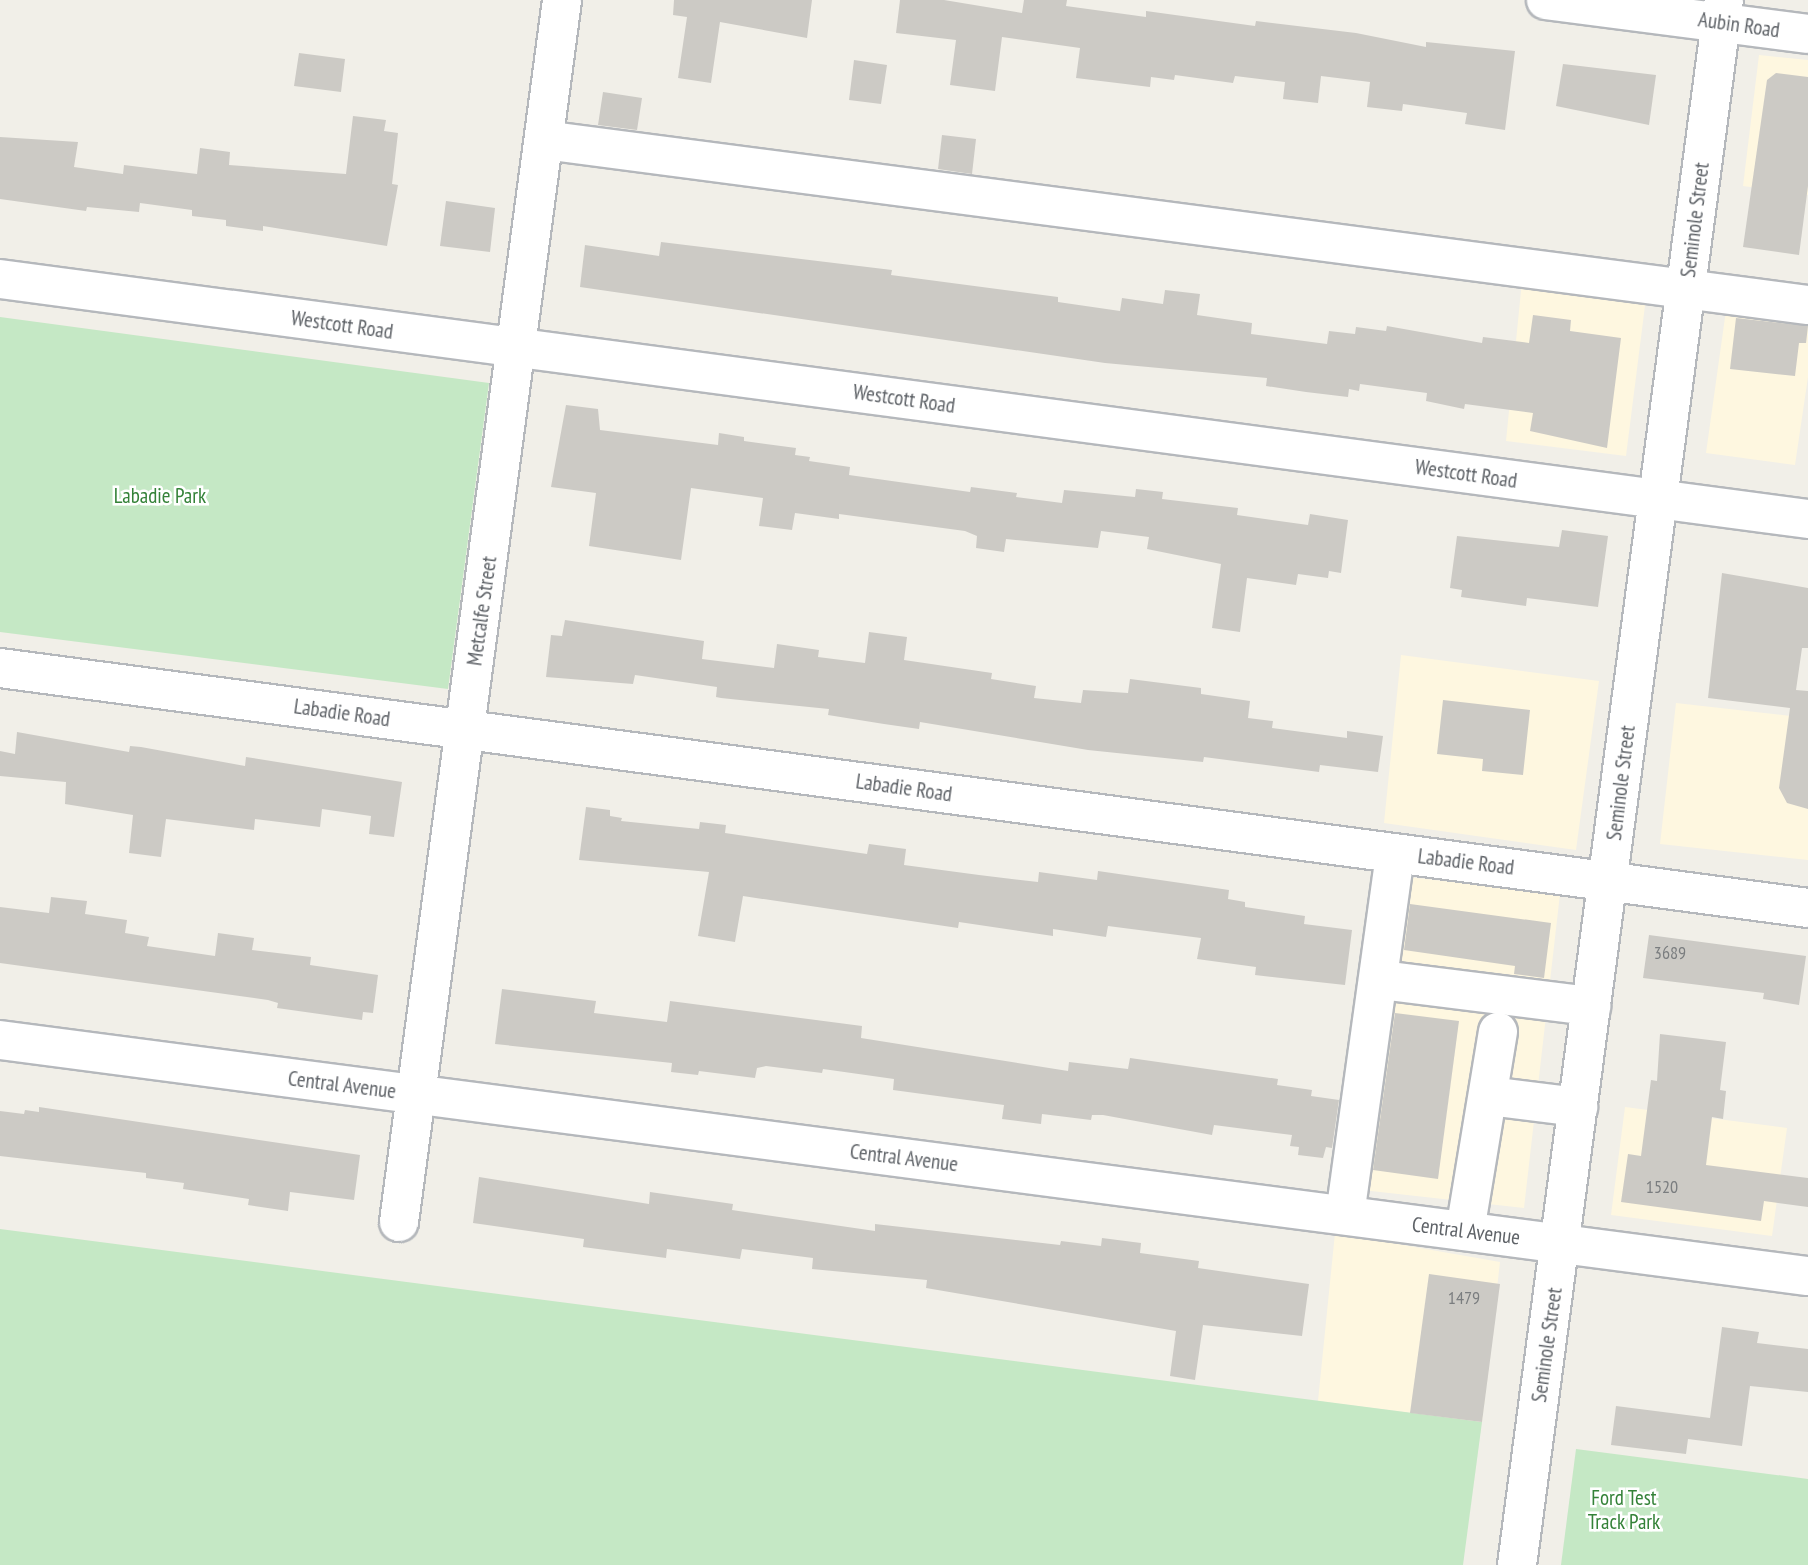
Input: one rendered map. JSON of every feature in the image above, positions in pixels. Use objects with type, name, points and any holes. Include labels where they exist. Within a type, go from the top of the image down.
[{"type":"street","name":"Metcalfe Street","points":[[399,1222],[562,0]]},
{"type":"street","name":"Aubin Road","points":[[1546,0],[1722,11],[1808,34]]},
{"type":"street","name":"Seminole Street","points":[[1517,1565],[1722,11]]},
{"type":"street","points":[[544,140],[1808,305]]},
{"type":"street","name":"Westcott Road","points":[[0,279],[1808,519]]},
{"type":"street","name":"Labadie Road","points":[[0,668],[1808,908]]},
{"type":"street","points":[[1345,1215],[1381,980],[1395,853]]},
{"type":"street","points":[[1381,980],[1591,1006]]},
{"type":"street","points":[[1465,1231],[1499,1032]]},
{"type":"street","name":"Central Avenue","points":[[0,1040],[1808,1276]]},
{"type":"street","points":[[1488,1096],[1578,1107]]},
{"type":"shaded area","points":[[1759,55],[1808,60],[1808,195],[1743,186]]},
{"type":"shaded area","points":[[1524,261],[1649,274],[1626,456],[1506,441]]},
{"type":"shaded area","points":[[1728,296],[1808,307],[1808,377],[1795,465],[1706,453]]},
{"type":"shaded area","points":[[1401,655],[1599,681],[1576,850],[1384,823]]},
{"type":"shaded area","points":[[1676,703],[1808,718],[1808,860],[1660,844]]},
{"type":"shaded area","points":[[1380,874],[1560,894],[1524,1208],[1344,1188]]},
{"type":"shaded area","points":[[1625,1107],[1787,1128],[1772,1236],[1611,1215]]},
{"type":"shaded area","points":[[1335,1233],[1500,1262],[1482,1422],[1318,1401]]},
{"type":"green space","name":"Labadie Park","points":[[0,317],[489,383],[448,689],[0,632]]},
{"type":"green space","points":[[0,1229],[1482,1422],[1463,1565],[0,1565]]},
{"type":"green space","name":"Ford Test Track Park","points":[[1576,1449],[1808,1479],[1808,1565],[1561,1565]]},
{"type":"building","points":[[674,0],[812,0],[807,38],[720,22],[711,83],[678,78],[687,17],[673,15]]},
{"type":"building","points":[[900,0],[944,0],[1022,13],[1024,0],[1067,0],[1066,6],[1146,17],[1146,11],[1255,26],[1256,21],[1356,33],[1426,47],[1426,42],[1515,51],[1505,130],[1465,124],[1467,113],[1403,104],[1402,111],[1367,107],[1370,82],[1321,76],[1318,103],[1283,99],[1285,82],[1235,76],[1233,83],[1175,75],[1174,80],[1151,77],[1150,87],[1076,78],[1080,48],[1002,37],[995,91],[950,85],[956,40],[896,33]]},
{"type":"building","points":[[299,53],[345,59],[341,92],[294,86]]},
{"type":"building","points":[[854,60],[887,65],[881,104],[849,100]]},
{"type":"building","points":[[1563,64],[1656,75],[1649,125],[1556,106]]},
{"type":"building","points":[[1776,73],[1808,77],[1808,186],[1799,255],[1743,247],[1767,80]]},
{"type":"building","points":[[603,92],[642,98],[637,130],[598,125]]},
{"type":"building","points":[[353,116],[386,120],[384,131],[398,133],[392,184],[398,185],[387,246],[263,226],[263,231],[226,226],[226,220],[192,216],[192,210],[140,203],[139,212],[87,207],[86,211],[0,199],[0,137],[78,142],[74,167],[123,174],[124,165],[197,174],[200,148],[230,152],[229,165],[346,174]]},
{"type":"building","points":[[942,135],[976,139],[972,174],[938,169]]},
{"type":"building","points":[[446,201],[495,208],[490,252],[440,246]]},
{"type":"building","points":[[661,242],[892,270],[891,275],[1058,297],[1058,302],[1120,311],[1122,298],[1163,304],[1165,290],[1200,294],[1197,315],[1252,323],[1251,334],[1327,344],[1329,331],[1355,334],[1356,327],[1386,331],[1387,326],[1482,343],[1483,337],[1529,343],[1533,315],[1571,320],[1570,331],[1621,338],[1607,448],[1530,431],[1533,413],[1465,404],[1464,409],[1426,401],[1427,393],[1360,384],[1359,391],[1349,389],[1348,397],[1306,392],[1266,386],[1267,378],[1105,363],[580,287],[585,245],[659,256]]},
{"type":"building","points":[[1736,318],[1808,326],[1806,343],[1799,343],[1795,376],[1730,369]]},
{"type":"building","points":[[566,405],[598,409],[600,430],[718,445],[719,433],[744,437],[744,441],[796,448],[795,455],[810,457],[809,461],[850,467],[849,475],[970,492],[971,487],[1017,493],[1016,497],[1062,503],[1064,490],[1135,497],[1136,489],[1163,492],[1162,499],[1238,508],[1237,515],[1308,525],[1310,514],[1348,520],[1341,573],[1329,571],[1328,578],[1298,574],[1296,585],[1247,578],[1240,632],[1212,628],[1221,564],[1147,549],[1149,537],[1101,531],[1098,548],[1006,539],[1004,552],[976,548],[977,536],[965,531],[839,514],[839,519],[795,513],[792,530],[759,526],[763,498],[691,488],[681,560],[589,546],[596,493],[551,487]]},
{"type":"building","points":[[1562,530],[1608,536],[1598,607],[1527,598],[1526,606],[1461,597],[1462,590],[1450,588],[1457,536],[1559,547]]},
{"type":"building","points":[[1722,573],[1808,588],[1808,648],[1802,648],[1796,690],[1808,691],[1808,809],[1787,803],[1779,788],[1790,708],[1708,698]]},
{"type":"building","points":[[565,620],[704,641],[702,659],[774,668],[777,644],[819,650],[818,657],[865,663],[869,632],[907,637],[904,660],[992,673],[991,679],[1036,686],[1034,698],[1081,703],[1083,690],[1128,693],[1130,679],[1201,688],[1201,694],[1250,701],[1248,718],[1273,721],[1272,728],[1347,738],[1347,731],[1383,736],[1378,772],[1320,765],[1319,772],[1204,757],[1203,762],[1088,750],[920,722],[919,729],[828,715],[829,709],[721,698],[716,697],[717,687],[635,675],[633,684],[546,677],[551,635],[562,636]]},
{"type":"building","points":[[1443,700],[1530,710],[1523,775],[1482,771],[1483,759],[1437,754]]},
{"type":"building","points":[[17,732],[129,752],[130,746],[141,747],[245,766],[246,757],[402,782],[394,837],[369,834],[371,816],[322,809],[320,827],[255,819],[254,830],[166,819],[161,857],[129,853],[133,815],[65,804],[66,782],[0,776],[0,751],[15,754]]},
{"type":"building","points":[[586,807],[610,810],[610,816],[622,818],[621,821],[699,829],[700,822],[726,825],[725,833],[867,854],[869,844],[906,849],[904,865],[979,875],[1038,882],[1039,872],[1097,880],[1098,871],[1229,890],[1228,899],[1245,902],[1245,907],[1305,916],[1304,924],[1352,930],[1345,985],[1255,975],[1256,967],[1197,959],[1201,938],[1108,926],[1106,937],[1053,929],[1053,936],[959,922],[958,928],[743,896],[735,942],[698,936],[709,872],[579,860]]},
{"type":"building","points":[[51,897],[87,901],[85,914],[127,920],[125,933],[149,937],[147,946],[215,956],[218,933],[254,938],[252,950],[311,957],[310,965],[378,975],[373,1013],[363,1012],[362,1020],[277,1008],[278,1003],[268,1000],[0,963],[0,907],[49,913]]},
{"type":"building","points":[[1410,904],[1551,923],[1544,978],[1514,974],[1515,966],[1404,950]]},
{"type":"building","points":[[1649,935],[1806,956],[1799,1005],[1763,999],[1764,993],[1643,978]]},
{"type":"building","points":[[502,989],[596,1001],[594,1013],[667,1022],[670,1001],[862,1026],[861,1038],[1068,1071],[1069,1062],[1128,1069],[1130,1058],[1278,1079],[1277,1085],[1312,1090],[1311,1096],[1339,1100],[1332,1148],[1326,1147],[1323,1158],[1298,1155],[1299,1147],[1290,1146],[1292,1135],[1214,1125],[1212,1135],[1103,1115],[1092,1115],[1091,1120],[1042,1114],[1041,1124],[1002,1119],[1004,1105],[893,1090],[894,1079],[823,1069],[822,1073],[766,1066],[757,1068],[755,1078],[699,1071],[698,1075],[671,1072],[672,1063],[495,1044]]},
{"type":"building","points":[[1395,1013],[1459,1021],[1438,1179],[1373,1170]]},
{"type":"building","points":[[1660,1034],[1726,1042],[1720,1090],[1726,1091],[1723,1119],[1712,1117],[1706,1165],[1808,1178],[1808,1207],[1764,1201],[1761,1221],[1621,1202],[1628,1154],[1641,1156],[1651,1080],[1657,1081]]},
{"type":"building","points":[[39,1107],[360,1155],[354,1200],[290,1192],[288,1211],[248,1205],[249,1199],[183,1189],[184,1183],[146,1178],[146,1173],[0,1156],[0,1111],[24,1114],[25,1110],[39,1112]]},
{"type":"building","points":[[479,1177],[649,1204],[650,1192],[733,1204],[732,1210],[875,1231],[875,1224],[1060,1245],[1061,1241],[1101,1246],[1102,1238],[1141,1243],[1140,1253],[1199,1261],[1198,1268],[1309,1284],[1302,1336],[1203,1325],[1195,1380],[1170,1376],[1176,1331],[926,1288],[927,1280],[812,1269],[813,1258],[742,1249],[740,1259],[667,1249],[666,1258],[583,1247],[584,1239],[473,1223]]},
{"type":"building","points":[[1429,1274],[1500,1284],[1482,1422],[1410,1413]]},
{"type":"building","points":[[1722,1327],[1759,1332],[1757,1343],[1808,1349],[1808,1392],[1750,1386],[1742,1446],[1688,1439],[1686,1454],[1611,1445],[1616,1406],[1710,1418]]}]
